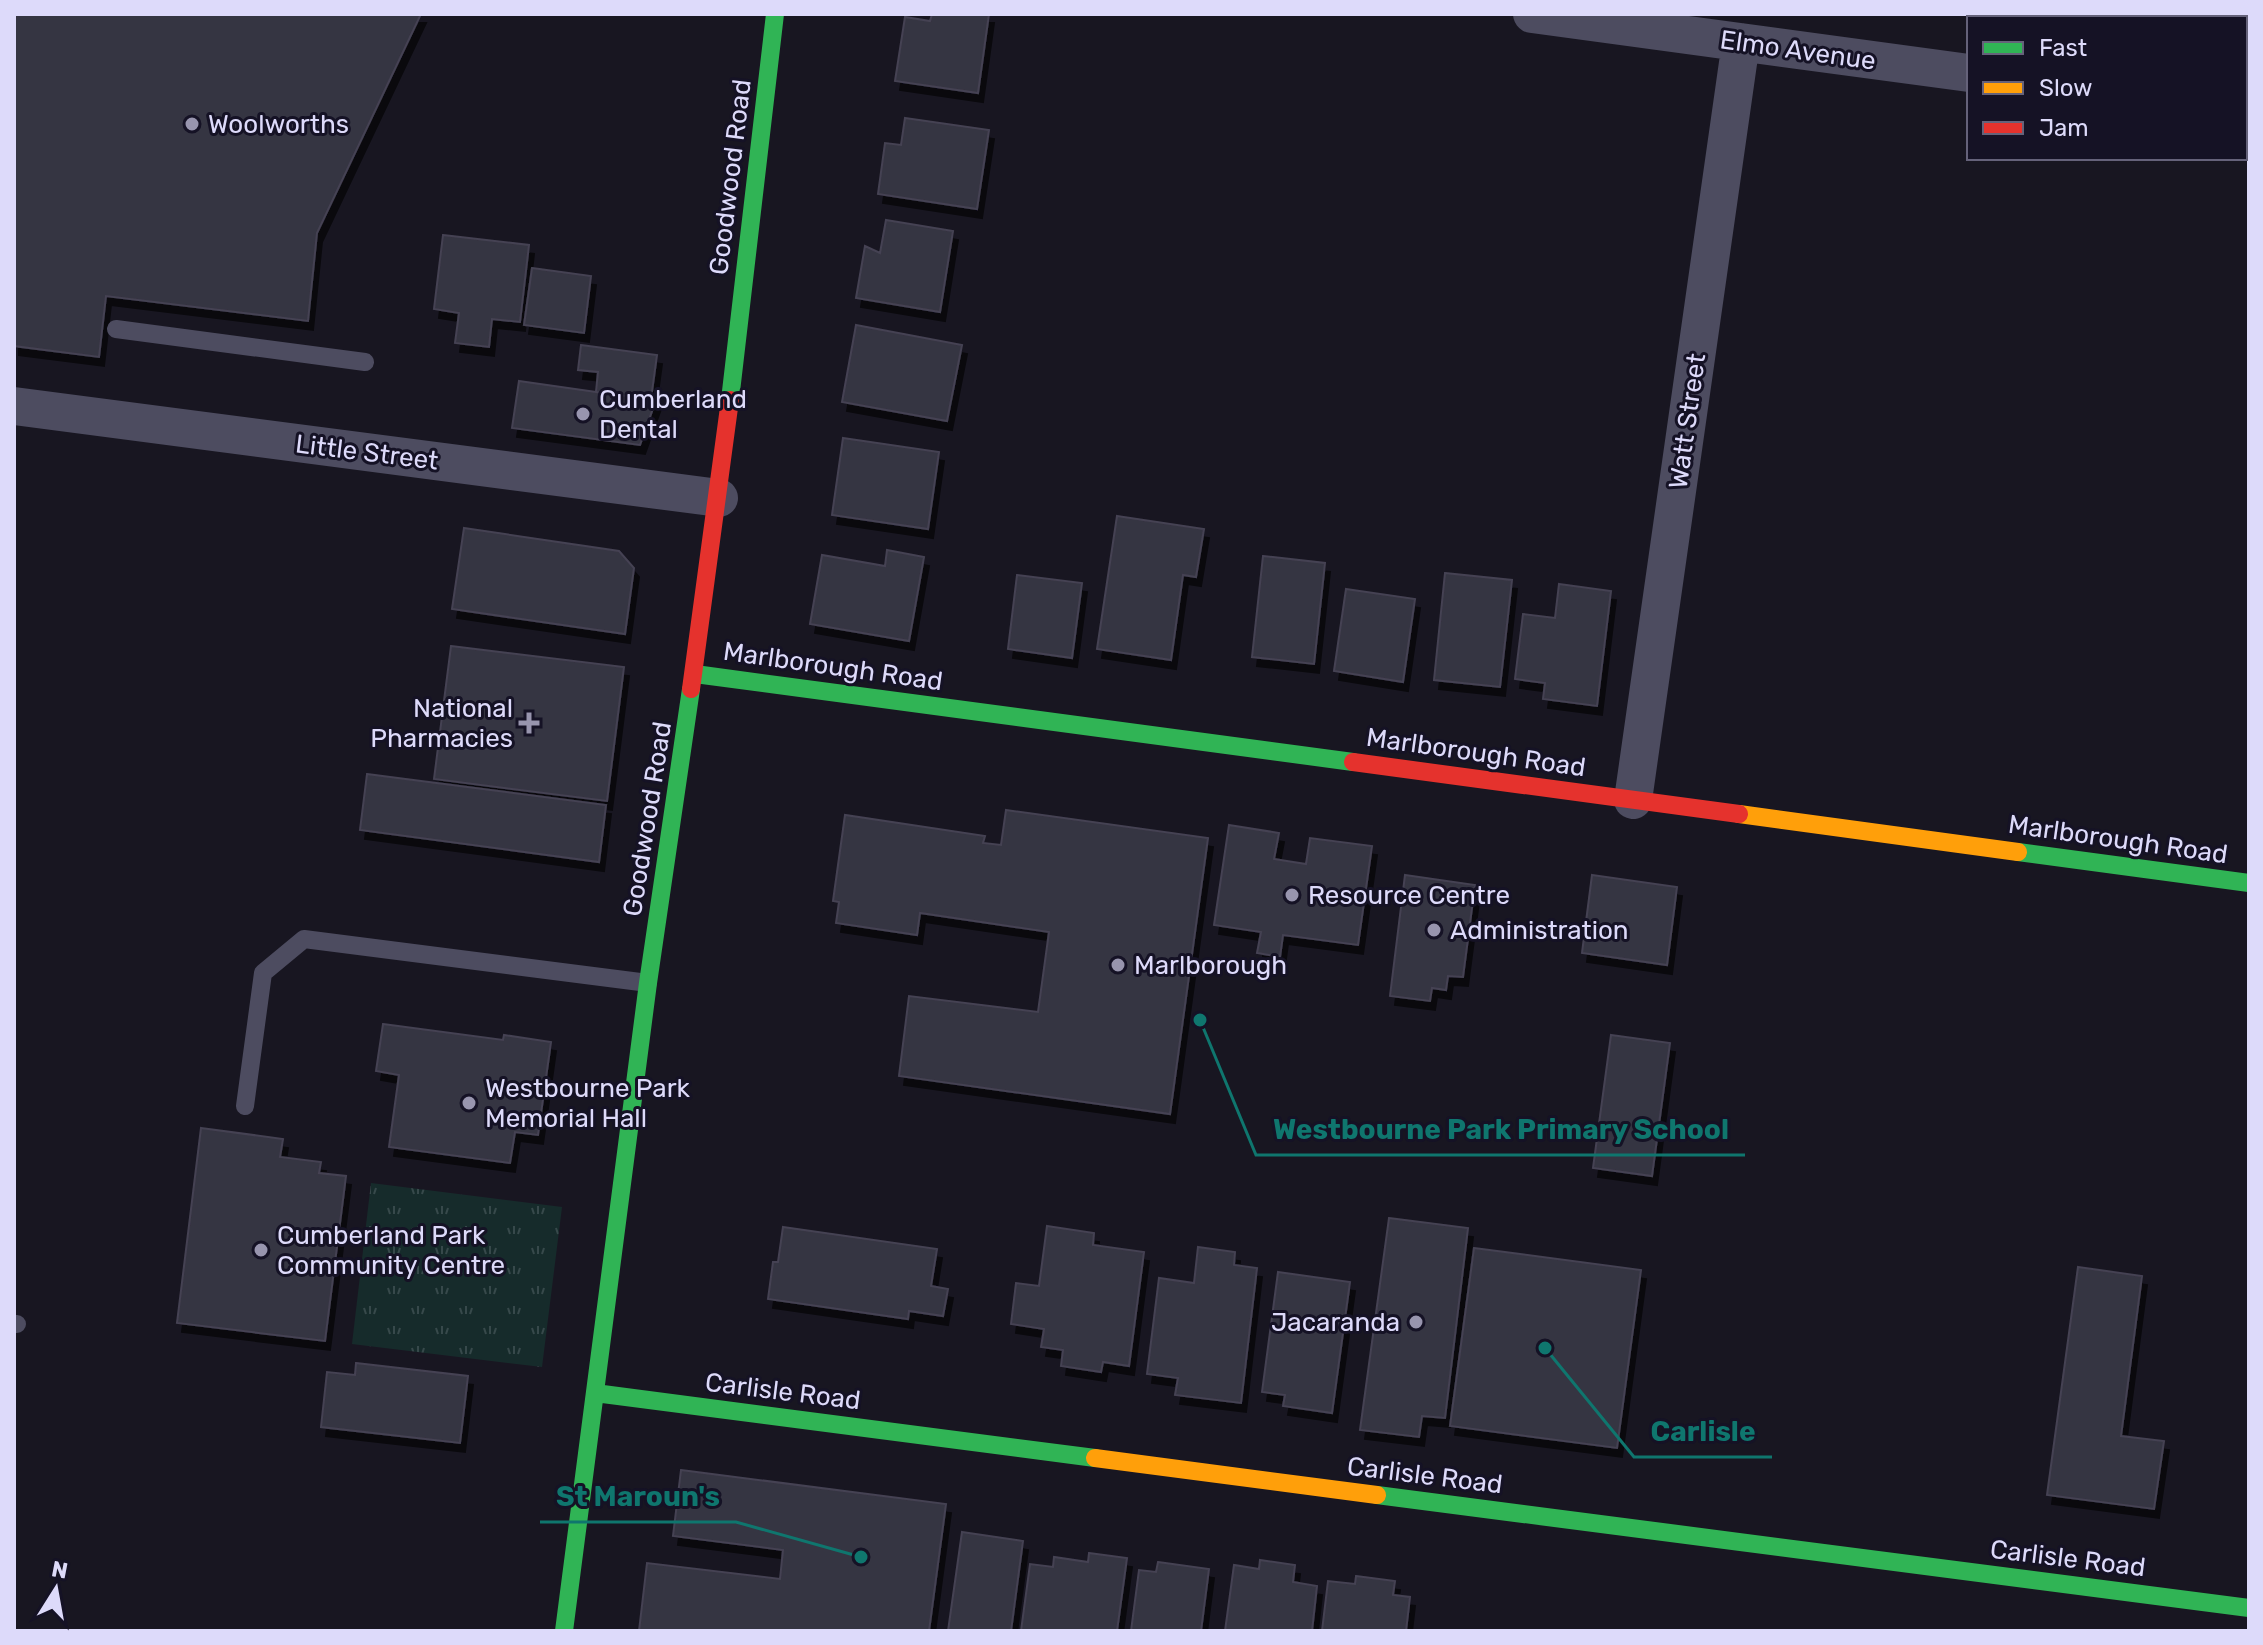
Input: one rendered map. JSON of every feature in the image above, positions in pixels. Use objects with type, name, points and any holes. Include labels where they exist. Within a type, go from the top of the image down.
[{"type":"street","name":"Goodwood Road","points":[[564,1631],[648,983],[719,498],[775,14]]},
{"type":"street","name":"Elmo Avenue","points":[[1532,14],[1967,73]]},
{"type":"street","name":"Watt Street","points":[[1633,800],[1741,42]]},
{"type":"street","name":"Little Street","points":[[14,406],[719,498]]},
{"type":"street","name":"Marlborough Road","points":[[695,674],[2249,883]]},
{"type":"street","name":"Carlisle Road","points":[[595,1393],[2249,1608]]},
{"type":"lane","points":[[116,329],[365,362]]},
{"type":"lane","points":[[245,1106],[263,973],[304,939],[648,983]]},
{"type":"green space","points":[[371,1183],[562,1207],[542,1367],[352,1344]]},
{"type":"building","name":"Woolworths","points":[[14,14],[421,14],[317,233],[308,321],[106,296],[99,357],[14,346]]},
{"type":"building","points":[[932,14],[989,14],[978,93],[895,81],[905,17],[930,21]]},
{"type":"building","points":[[905,118],[989,130],[977,209],[878,194],[885,143],[901,145]]},
{"type":"building","points":[[886,220],[953,231],[940,312],[856,298],[865,246],[880,253]]},
{"type":"building","points":[[443,235],[529,245],[520,322],[492,319],[489,347],[455,343],[459,313],[434,309]]},
{"type":"building","points":[[532,268],[591,276],[584,333],[524,325]]},
{"type":"building","points":[[856,325],[962,345],[947,421],[842,402]]},
{"type":"building","points":[[581,345],[657,355],[651,399],[596,392],[598,372],[578,370]]},
{"type":"building","name":"Cumberland Dental","points":[[519,381],[656,400],[640,445],[512,428]]},
{"type":"building","points":[[843,438],[939,452],[928,529],[832,515]]},
{"type":"building","points":[[1117,516],[1204,529],[1196,577],[1183,575],[1171,660],[1097,649]]},
{"type":"building","points":[[464,528],[619,551],[634,568],[625,634],[452,609]]},
{"type":"building","points":[[887,550],[924,557],[909,641],[810,624],[822,555],[885,566]]},
{"type":"building","points":[[1263,556],[1325,563],[1314,664],[1252,657]]},
{"type":"building","points":[[1445,573],[1512,580],[1500,687],[1434,680]]},
{"type":"building","points":[[1017,575],[1082,583],[1072,658],[1008,649]]},
{"type":"building","points":[[1559,584],[1611,591],[1597,706],[1543,699],[1545,683],[1515,679],[1523,614],[1555,618]]},
{"type":"building","points":[[1346,589],[1415,599],[1403,682],[1334,671]]},
{"type":"building","name":"National Pharmacies","points":[[451,646],[624,667],[607,801],[434,779]]},
{"type":"building","points":[[367,774],[606,805],[599,862],[360,830]]},
{"type":"building","name":"Marlborough","points":[[1006,810],[1208,838],[1170,1114],[899,1076],[909,996],[1038,1012],[1049,932],[920,913],[917,935],[836,923],[839,902],[833,901],[845,815],[985,836],[983,843],[1001,845]]},
{"type":"building","name":"Resource Centre","points":[[1229,825],[1279,833],[1274,859],[1306,864],[1310,838],[1372,846],[1358,945],[1283,935],[1280,957],[1257,953],[1261,932],[1214,925]]},
{"type":"building","name":"Administration","points":[[1405,875],[1475,885],[1463,977],[1448,976],[1446,990],[1432,988],[1430,1001],[1390,996]]},
{"type":"building","points":[[1592,875],[1677,887],[1667,965],[1582,953]]},
{"type":"building","name":"Westbourne Park Memorial Hall","points":[[383,1024],[503,1040],[504,1035],[551,1042],[538,1135],[515,1132],[510,1163],[389,1147],[399,1075],[376,1071]]},
{"type":"building","points":[[1611,1035],[1670,1043],[1652,1176],[1593,1168]]},
{"type":"building","name":"Cumberland Park Community Centre","points":[[201,1128],[283,1139],[280,1157],[321,1162],[319,1173],[346,1176],[325,1341],[177,1323]]},
{"type":"building","name":"Jacaranda","points":[[1389,1218],[1468,1228],[1445,1418],[1422,1416],[1419,1437],[1360,1430]]},
{"type":"building","points":[[1047,1226],[1094,1233],[1093,1245],[1144,1252],[1129,1366],[1103,1362],[1101,1372],[1061,1366],[1063,1350],[1041,1347],[1044,1329],[1011,1324],[1016,1283],[1039,1286]]},
{"type":"building","points":[[783,1227],[937,1249],[931,1286],[948,1289],[943,1316],[909,1311],[908,1319],[768,1299],[773,1262],[778,1262]]},
{"type":"building","points":[[1198,1247],[1235,1252],[1234,1265],[1257,1268],[1241,1403],[1175,1395],[1178,1378],[1147,1374],[1159,1278],[1194,1283]]},
{"type":"building","points":[[1474,1248],[1641,1270],[1617,1448],[1450,1426]]},
{"type":"building","points":[[2078,1267],[2142,1276],[2121,1436],[2164,1441],[2154,1509],[2047,1495]]},
{"type":"building","points":[[1278,1272],[1350,1282],[1332,1413],[1283,1406],[1285,1395],[1262,1392]]},
{"type":"building","points":[[356,1363],[468,1376],[460,1443],[321,1427],[327,1372],[355,1375]]},
{"type":"building","points":[[681,1470],[946,1504],[929,1631],[639,1631],[647,1563],[780,1579],[783,1550],[673,1536]]},
{"type":"building","points":[[962,1532],[1023,1541],[1011,1631],[948,1631]]},
{"type":"building","points":[[1089,1553],[1127,1558],[1117,1631],[1021,1631],[1030,1564],[1053,1567],[1054,1557],[1088,1562]]},
{"type":"building","points":[[1260,1560],[1295,1565],[1293,1582],[1317,1586],[1312,1631],[1225,1631],[1234,1565],[1259,1569]]},
{"type":"building","points":[[1158,1562],[1209,1569],[1201,1631],[1131,1631],[1139,1570],[1156,1572]]},
{"type":"building","points":[[1356,1576],[1395,1581],[1393,1595],[1410,1597],[1406,1631],[1322,1631],[1328,1581],[1355,1584]]},
{"type":"traffic: fast","points":[[730,400],[775,14]]},
{"type":"traffic: fast","points":[[695,674],[1353,762]]},
{"type":"traffic: fast","points":[[564,1631],[648,983],[691,689]]},
{"type":"traffic: fast","points":[[2018,852],[2249,883]]},
{"type":"traffic: fast","points":[[595,1393],[1095,1458]]},
{"type":"traffic: fast","points":[[1377,1495],[2249,1608]]},
{"type":"traffic: slow","points":[[1739,814],[2018,852]]},
{"type":"traffic: slow","points":[[1095,1458],[1377,1495]]},
{"type":"traffic: jam","points":[[691,689],[730,400]]},
{"type":"traffic: jam","points":[[1353,762],[1739,814]]},
{"type":"place","name":"Woolworths","points":[[192,124]]},
{"type":"place","name":"Cumberland Dental","points":[[583,414]]},
{"type":"place","name":"National Pharmacies","points":[[529,723]]},
{"type":"place","name":"Resource Centre","points":[[1292,895]]},
{"type":"place","name":"Administration","points":[[1434,930]]},
{"type":"place","name":"Marlborough","points":[[1118,965]]},
{"type":"place","name":"Westbourne Park Primary School","points":[[1200,1020]]},
{"type":"place","name":"Westbourne Park Memorial Hall","points":[[469,1103]]},
{"type":"place","name":"Cumberland Park Community Centre","points":[[261,1250]]},
{"type":"place","name":"Jacaranda","points":[[1416,1322]]},
{"type":"place","name":"Carlisle","points":[[1545,1348]]},
{"type":"place","name":"St Maroun's","points":[[861,1557]]}]
